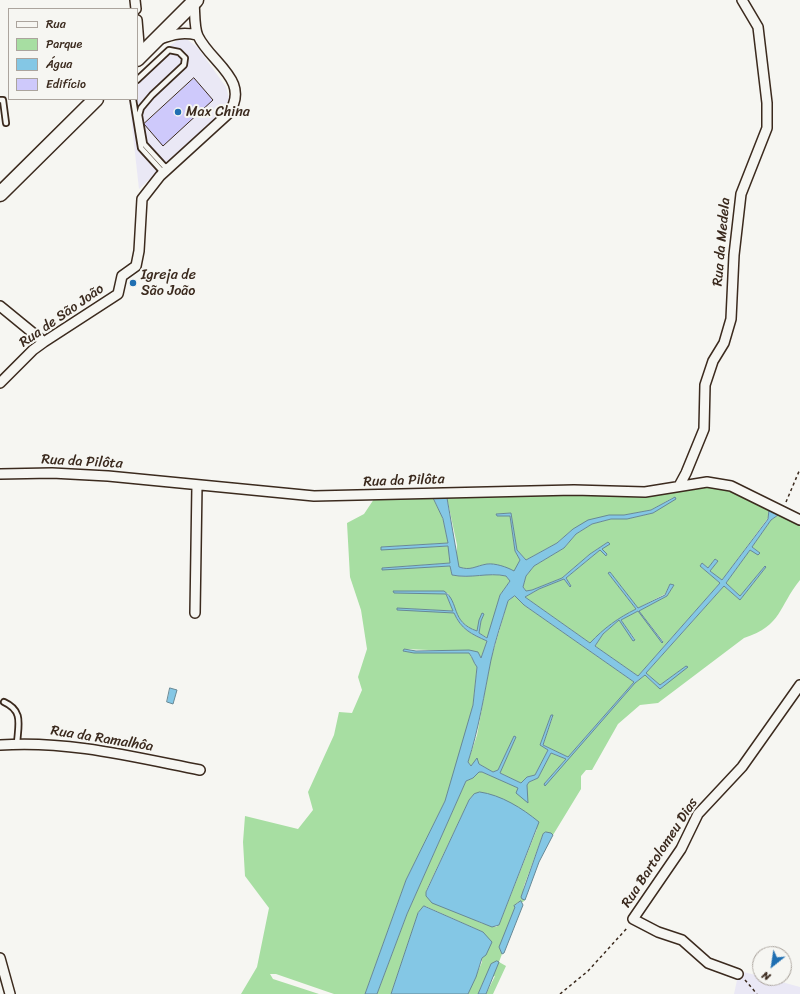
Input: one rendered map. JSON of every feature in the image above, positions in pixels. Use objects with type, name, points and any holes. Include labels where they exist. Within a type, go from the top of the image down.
[{"type":"main road","points":[[138,57],[195,1]]},
{"type":"main road","points":[[0,194],[95,100]]},
{"type":"street","name":"Rua da Medela","points":[[679,486],[704,429],[705,385],[713,361],[724,343],[731,319],[734,255],[741,194],[767,128],[767,103],[758,27],[742,0]]},
{"type":"street","points":[[154,42],[173,34],[185,33],[197,35],[195,1]]},
{"type":"street","name":"Rua de São João","points":[[0,383],[44,342],[118,294],[122,276],[136,266],[140,251],[142,199],[160,176],[234,107],[236,96],[228,75],[197,35]]},
{"type":"street","points":[[0,306],[44,342]]},
{"type":"street","name":"Rua da Pilôta","points":[[0,474],[60,473],[314,496],[354,497],[574,490],[645,492],[707,482],[731,486],[800,520]]},
{"type":"street","points":[[195,613],[197,485]]},
{"type":"street","name":"Rua Bartolomeu Dias","points":[[738,974],[708,962],[682,940],[658,932],[633,919],[681,849],[698,814],[742,767],[800,685]]},
{"type":"street","name":"Rua da Ramalhôa","points":[[0,745],[48,744],[200,770]]},
{"type":"street","points":[[0,958],[10,994]]},
{"type":"lane","points":[[138,79],[169,50],[179,52],[184,58],[184,65],[140,108],[139,115],[144,144],[165,167],[172,166]]},
{"type":"lane","points":[[0,100],[3,100],[6,124]]},
{"type":"lane","points":[[133,100],[141,148],[161,170],[160,176]]},
{"type":"lane","points":[[4,702],[14,706],[18,712],[17,744]]},
{"type":"path","points":[[782,511],[800,469]]},
{"type":"path","points":[[560,994],[588,971],[633,919]]},
{"type":"path","points":[[738,974],[741,975],[757,994]]},
{"type":"shaded area","points":[[178,40],[188,40],[198,48],[226,87],[229,98],[228,103],[221,112],[139,189],[129,100],[138,100],[138,75],[168,47]]},
{"type":"shaded area","points":[[739,971],[752,974],[752,986],[792,985],[800,987],[800,994],[734,994]]},
{"type":"green space","points":[[708,487],[728,490],[769,510],[768,518],[722,580],[710,571],[718,561],[715,559],[708,568],[702,563],[700,566],[720,583],[638,676],[595,646],[603,634],[619,620],[633,640],[635,639],[621,620],[638,611],[662,642],[663,641],[639,611],[667,596],[674,585],[670,584],[665,594],[638,608],[610,572],[608,573],[636,609],[612,624],[590,643],[525,597],[539,589],[564,579],[570,587],[571,586],[566,578],[600,550],[606,556],[607,555],[602,549],[608,542],[590,554],[562,578],[532,590],[526,591],[523,587],[526,576],[534,566],[564,548],[576,534],[592,524],[611,519],[627,519],[653,513],[674,497],[651,510],[624,515],[609,515],[573,529],[557,543],[526,560],[517,550],[511,513],[496,514],[497,516],[510,516],[515,551],[520,560],[515,572],[494,564],[470,568],[459,567],[456,561],[457,545],[447,498],[444,497]]},
{"type":"green space","points":[[433,497],[443,519],[448,543],[381,547],[381,549],[449,546],[450,563],[382,568],[450,566],[452,575],[499,575],[506,576],[510,581],[500,595],[488,638],[479,633],[484,614],[482,614],[477,631],[465,625],[458,616],[448,593],[443,593],[446,594],[453,611],[397,608],[454,613],[463,627],[476,636],[487,641],[481,658],[478,652],[404,649],[403,651],[414,653],[469,653],[477,667],[473,705],[461,752],[445,801],[406,880],[365,994],[334,994],[276,974],[270,974],[273,979],[319,994],[241,994],[257,967],[269,908],[245,876],[243,842],[245,816],[298,829],[313,810],[308,792],[334,735],[339,712],[352,713],[362,690],[358,677],[367,649],[361,610],[350,577],[347,523],[364,514],[374,499]]},
{"type":"green space","points":[[778,515],[800,526],[800,580],[773,621],[766,627],[757,633],[744,638],[658,703],[640,705],[618,724],[592,770],[586,770],[581,776],[581,789],[553,835],[551,833],[543,834],[524,886],[522,899],[525,900],[517,903],[500,949],[502,954],[499,962],[506,966],[493,994],[486,994],[495,976],[484,980],[478,994],[468,994],[482,962],[483,932],[425,906],[418,913],[391,994],[377,994],[407,914],[466,781],[473,778],[479,772],[482,772],[519,788],[527,797],[527,785],[529,782],[538,778],[551,753],[566,759],[544,784],[545,785],[635,683],[645,675],[660,689],[686,666],[660,685],[646,673],[724,586],[740,600],[766,567],[765,566],[740,596],[726,583],[750,550],[760,553],[752,547],[771,520]],"holes":[[[474,794],[537,829],[499,925],[496,927],[481,923],[426,896],[426,891],[469,800]]]},
{"type":"green space","points":[[515,596],[524,605],[634,682],[568,757],[543,745],[553,716],[551,715],[540,745],[548,750],[535,775],[527,777],[521,783],[500,773],[516,737],[514,736],[498,770],[493,772],[479,764],[477,759],[471,766],[468,762],[477,735],[491,659],[508,601]]},
{"type":"water","points":[[433,497],[447,498],[459,567],[470,568],[494,564],[514,571],[520,560],[515,551],[510,516],[497,516],[496,514],[511,513],[517,550],[526,560],[557,543],[573,529],[588,520],[609,515],[624,515],[651,510],[675,497],[676,499],[653,513],[627,519],[611,519],[592,524],[576,534],[564,548],[534,566],[526,576],[523,587],[526,591],[532,590],[562,578],[590,554],[608,542],[610,544],[602,549],[607,554],[606,556],[600,550],[566,578],[571,586],[570,587],[564,579],[539,589],[525,597],[590,643],[612,624],[636,609],[608,573],[610,572],[638,608],[665,595],[670,584],[674,585],[667,596],[639,611],[663,642],[662,643],[638,611],[621,620],[635,640],[633,641],[619,620],[603,634],[595,646],[638,676],[720,583],[700,566],[702,563],[708,568],[715,559],[718,561],[710,571],[722,580],[768,519],[769,510],[778,515],[771,520],[752,547],[760,553],[758,555],[750,550],[726,583],[740,596],[765,566],[766,567],[740,600],[724,586],[646,673],[660,685],[686,666],[688,667],[660,689],[645,675],[635,683],[545,786],[544,784],[566,759],[551,753],[538,778],[529,782],[527,785],[528,803],[516,793],[518,788],[482,772],[479,772],[473,778],[466,781],[407,914],[377,994],[365,994],[406,880],[445,801],[473,705],[477,667],[469,653],[414,653],[403,651],[404,649],[416,651],[469,650],[478,652],[481,658],[487,641],[476,636],[463,627],[454,613],[397,610],[397,608],[453,611],[446,594],[394,593],[393,591],[444,591],[452,601],[459,617],[468,627],[477,631],[479,620],[482,613],[484,614],[479,633],[487,638],[500,595],[510,581],[506,576],[499,575],[452,575],[450,566],[382,570],[382,568],[450,563],[448,546],[381,550],[381,547],[448,543],[443,519]],"holes":[[[515,596],[524,605],[634,682],[568,757],[543,745],[553,715],[551,715],[540,745],[548,750],[535,775],[527,777],[521,783],[500,773],[516,737],[514,736],[498,770],[493,772],[479,764],[477,758],[471,766],[468,762],[478,724],[493,653],[508,601]]]},
{"type":"water","points":[[170,688],[177,690],[173,704],[167,702]]},
{"type":"water","points":[[480,792],[496,796],[511,803],[539,822],[499,925],[492,927],[432,903],[426,896],[426,892],[469,800],[474,794]]},
{"type":"water","points":[[546,832],[553,835],[539,862],[525,900],[522,899],[521,897],[543,834]]},
{"type":"water","points":[[521,901],[523,905],[504,953],[502,954],[499,947],[515,907],[514,906]]},
{"type":"water","points":[[424,906],[483,932],[492,942],[486,955],[482,958],[476,977],[468,994],[391,994],[418,913]]},
{"type":"water","points":[[497,961],[499,962],[486,994],[478,994],[491,964]]},
{"type":"building","name":"Max China","points":[[194,78],[213,100],[163,146],[144,124]]},
{"type":"place","name":"Max China","points":[[178,112]]},
{"type":"place","name":"Igreja de São João","points":[[133,283]]}]
